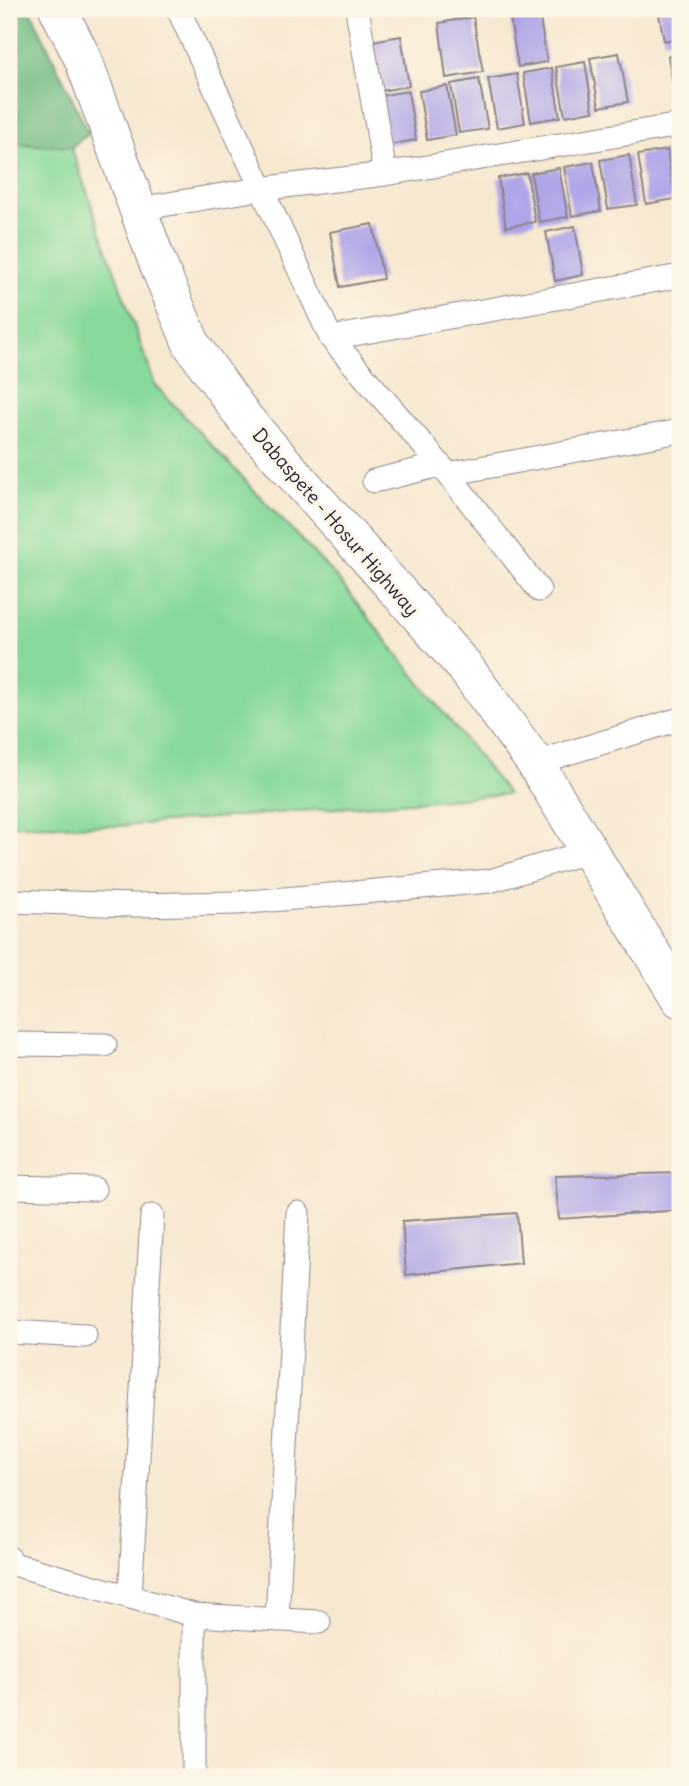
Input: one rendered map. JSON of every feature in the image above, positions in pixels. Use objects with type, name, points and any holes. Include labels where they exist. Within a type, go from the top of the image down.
[{"type":"highway","name":"Dabaspete - Hosur Highway","points":[[58,9],[83,58],[138,209],[192,345],[230,398],[366,558],[464,666],[535,763],[680,999]]},
{"type":"street","points":[[178,9],[259,189],[331,338],[444,469],[539,590]]},
{"type":"street","points":[[357,9],[384,174]]},
{"type":"street","points":[[138,209],[259,189],[384,174],[680,125]]},
{"type":"street","points":[[331,338],[680,276]]},
{"type":"street","points":[[374,481],[680,431]]},
{"type":"street","points":[[535,763],[680,719]]},
{"type":"street","points":[[9,901],[134,905],[237,903],[490,881],[590,851]]},
{"type":"street","points":[[9,1044],[105,1045]]},
{"type":"street","points":[[9,1187],[94,1189]]},
{"type":"street","points":[[277,1620],[298,1213]]},
{"type":"street","points":[[130,1596],[152,1216]]},
{"type":"street","points":[[9,1332],[85,1336]]},
{"type":"street","points":[[9,1558],[13,1564],[194,1615],[319,1622]]},
{"type":"street","points":[[194,1615],[194,1777]]},
{"type":"green space","points":[[9,9],[30,9],[89,134],[71,147],[9,143]]},
{"type":"green space","points":[[9,143],[71,147],[155,385],[337,578],[508,794],[119,826],[9,825]]},
{"type":"building","points":[[658,9],[680,9],[680,38],[664,41]]},
{"type":"building","points":[[539,12],[547,62],[518,67],[510,18]]},
{"type":"building","points":[[473,17],[483,72],[446,78],[439,23]]},
{"type":"building","points":[[401,36],[409,86],[380,91],[372,41]]},
{"type":"building","points":[[619,53],[628,102],[599,107],[590,58]]},
{"type":"building","points":[[680,54],[680,104],[676,105],[668,56]]},
{"type":"building","points":[[585,62],[593,111],[565,116],[556,67]]},
{"type":"building","points":[[552,68],[560,117],[531,122],[523,73]]},
{"type":"building","points":[[517,74],[525,123],[497,128],[488,79]]},
{"type":"building","points":[[479,79],[488,129],[459,133],[451,84]]},
{"type":"building","points":[[447,86],[456,135],[427,140],[419,91]]},
{"type":"building","points":[[408,91],[416,140],[388,145],[379,96]]},
{"type":"building","points":[[667,150],[675,199],[646,204],[638,155]]},
{"type":"building","points":[[629,155],[637,205],[608,209],[600,160]]},
{"type":"building","points":[[593,162],[601,211],[572,216],[564,167]]},
{"type":"building","points":[[559,168],[568,217],[539,222],[531,173]]},
{"type":"building","points":[[527,173],[535,222],[506,227],[498,178]]},
{"type":"building","points":[[373,224],[383,279],[340,287],[330,232]]},
{"type":"building","points":[[575,226],[583,275],[555,281],[546,232]]},
{"type":"building","points":[[680,1173],[680,1210],[559,1219],[555,1176]]},
{"type":"building","points":[[517,1213],[521,1263],[406,1275],[402,1221]]}]
